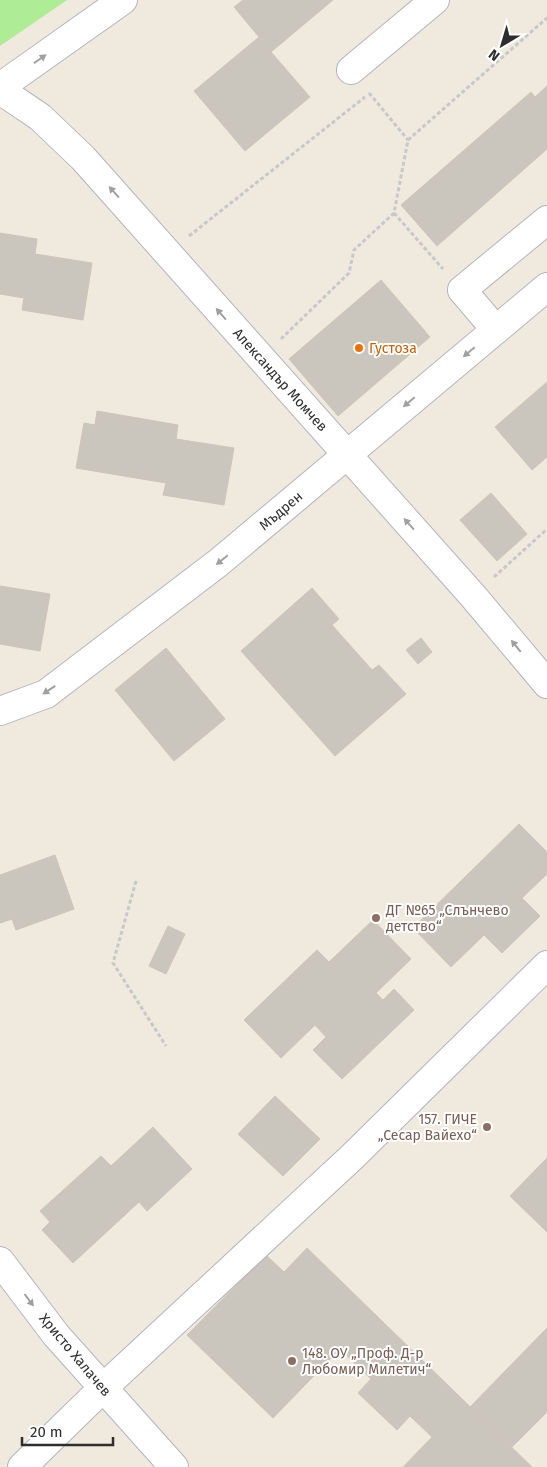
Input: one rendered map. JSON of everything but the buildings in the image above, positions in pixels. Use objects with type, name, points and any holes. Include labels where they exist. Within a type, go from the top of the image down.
[{"type":"street","points":[[0,88],[123,0]]},
{"type":"street","points":[[351,70],[435,0]]},
{"type":"street","name":"Александър Момчев","points":[[0,88],[40,117],[83,158],[473,596],[547,684]]},
{"type":"street","points":[[496,330],[462,290],[547,220]]},
{"type":"street","name":"Мъдрен","points":[[0,712],[46,694],[218,563],[547,287]]},
{"type":"street","points":[[22,1467],[103,1388],[352,1157],[547,965]]},
{"type":"street","name":"Христо Халачев","points":[[0,1261],[56,1336],[174,1467]]},
{"type":"path","points":[[261,360],[349,272],[354,250],[394,213],[408,140],[547,18]]},
{"type":"path","points":[[351,70],[408,140]]},
{"type":"path","points":[[168,252],[370,94]]},
{"type":"path","points":[[394,213],[462,290]]},
{"type":"path","points":[[473,596],[547,529]]},
{"type":"path","points":[[136,881],[113,963],[166,1046]]},
{"type":"green space","points":[[0,0],[67,0],[0,46]]},
{"type":"place","name":"Густоза","points":[[359,348]]},
{"type":"place","name":"ДГ №65 „Слънчево детство“","points":[[376,918]]},
{"type":"place","name":"157. ГИЧЕ „Сесар Вайехо“","points":[[487,1127]]},
{"type":"place","name":"148. ОУ „Проф. Д-р Любомир Милетич“","points":[[292,1361]]}]
